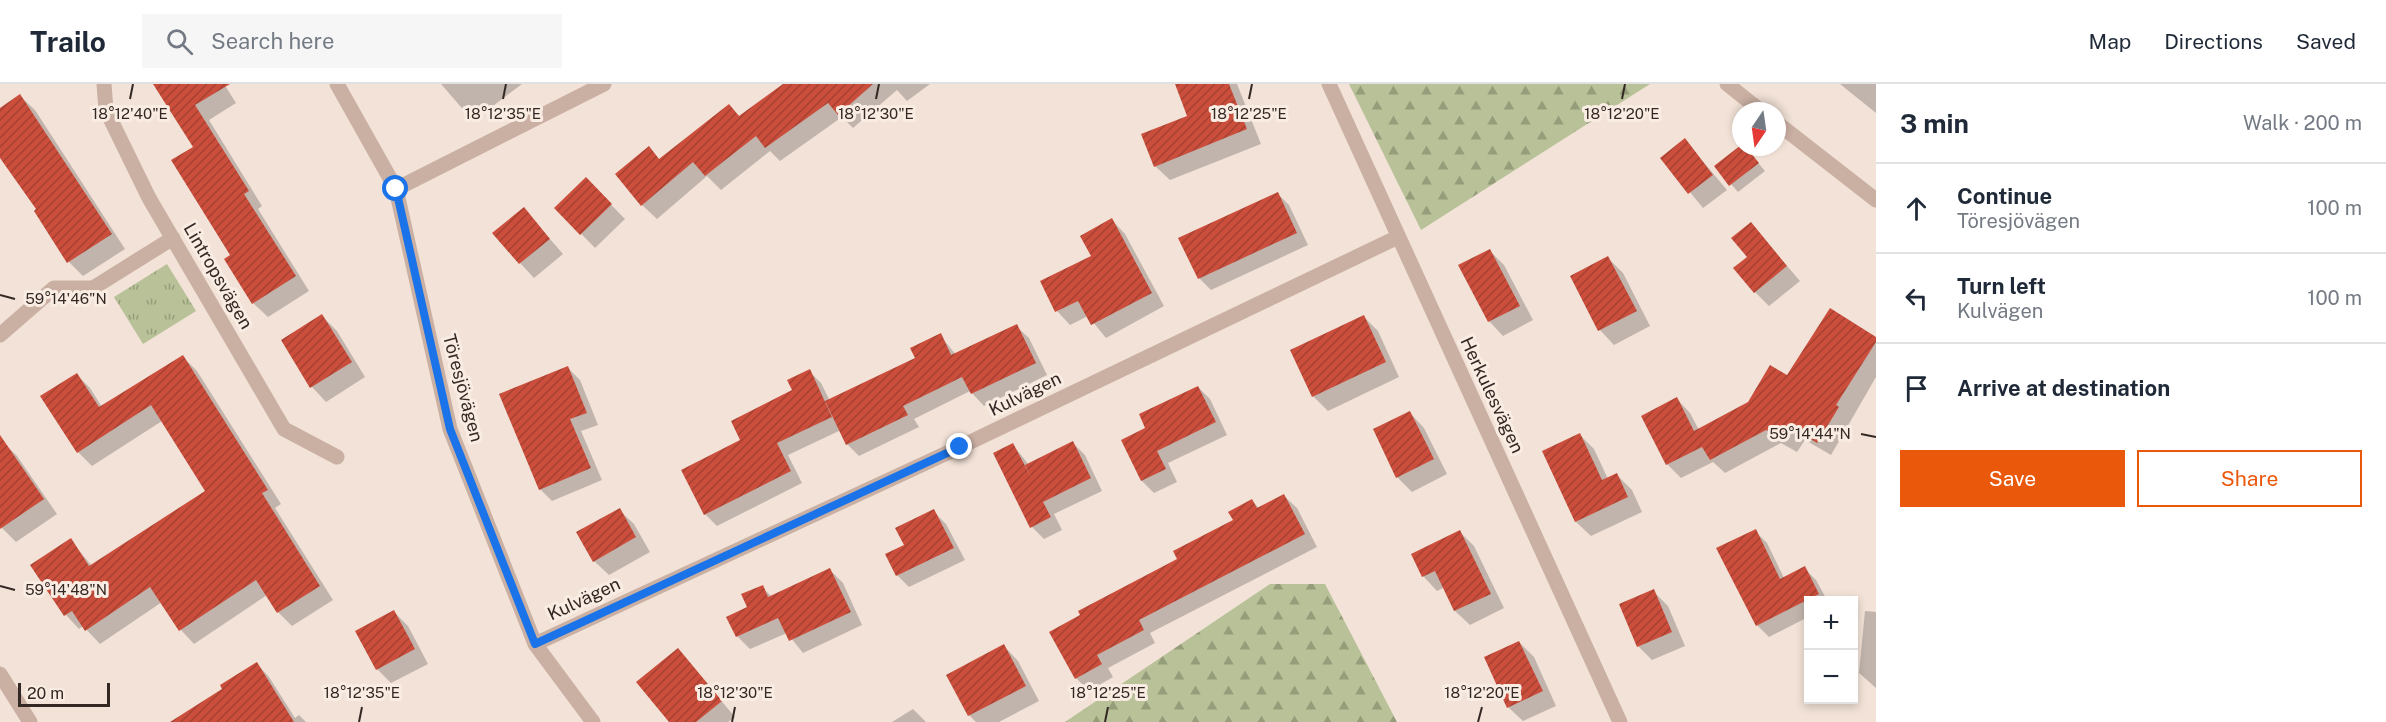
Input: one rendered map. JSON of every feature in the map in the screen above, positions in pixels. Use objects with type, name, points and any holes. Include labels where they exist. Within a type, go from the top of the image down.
[{"type":"street","name":"Lintropsvägen","points":[[104,84],[106,110],[149,198],[284,429],[337,457]]},
{"type":"street","name":"Töresjövägen","points":[[338,84],[396,189],[450,429],[535,644],[593,722]]},
{"type":"street","points":[[396,189],[604,84]]},
{"type":"street","name":"Herkulesvägen","points":[[1329,84],[1620,722]]},
{"type":"street","points":[[1727,84],[1750,102]]},
{"type":"street","points":[[1786,130],[1876,200]]},
{"type":"street","name":"Kulvägen","points":[[535,644],[949,452],[1398,237]]},
{"type":"street","points":[[0,335],[54,288],[93,288],[173,238]]},
{"type":"street","points":[[0,674],[30,722]]},
{"type":"green space","points":[[1349,84],[1650,84],[1421,230]]},
{"type":"green space","points":[[167,264],[196,311],[143,344],[114,297]]},
{"type":"green space","points":[[1270,584],[1325,584],[1397,722],[1065,722]]},
{"type":"building","points":[[153,84],[230,84],[195,105],[249,191],[244,194],[296,276],[252,304],[224,259],[230,255],[171,160],[193,147]]},
{"type":"building","points":[[783,84],[873,84],[838,115],[828,103],[765,148],[756,136],[705,176],[693,162],[641,206],[615,174],[649,146],[659,159],[729,104],[739,116]]},
{"type":"building","points":[[1175,84],[1229,84],[1247,129],[1154,167],[1141,134],[1187,116]]},
{"type":"building","points":[[20,94],[112,234],[67,263],[34,211],[36,209],[0,158],[0,108]]},
{"type":"building","points":[[1685,138],[1713,175],[1688,194],[1660,158]]},
{"type":"building","points":[[1732,152],[1732,156],[1753,156],[1759,163],[1729,186],[1714,166]]},
{"type":"building","points":[[586,177],[612,204],[580,235],[554,208]]},
{"type":"building","points":[[1278,192],[1297,233],[1198,279],[1178,238]]},
{"type":"building","points":[[524,207],[550,239],[519,264],[492,233]]},
{"type":"building","points":[[1112,218],[1152,293],[1091,325],[1078,301],[1055,312],[1040,281],[1091,256],[1080,236]]},
{"type":"building","points":[[1751,222],[1787,266],[1754,293],[1733,268],[1747,257],[1731,238]]},
{"type":"building","points":[[1490,249],[1520,306],[1488,322],[1458,265]]},
{"type":"building","points":[[1608,256],[1637,311],[1598,331],[1570,276]]},
{"type":"building","points":[[1830,308],[1876,337],[1876,342],[1836,405],[1839,407],[1817,443],[1791,427],[1783,440],[1766,430],[1710,460],[1702,447],[1666,465],[1641,416],[1677,397],[1694,431],[1748,402],[1770,365],[1787,375]]},
{"type":"building","points":[[322,314],[352,362],[310,388],[281,340]]},
{"type":"building","points":[[1364,315],[1386,362],[1312,397],[1290,350]]},
{"type":"building","points":[[1017,324],[1036,363],[971,394],[962,377],[903,406],[908,415],[846,445],[825,401],[915,358],[910,348],[941,333],[951,355]]},
{"type":"building","points":[[183,355],[268,490],[262,493],[320,586],[277,613],[256,580],[179,631],[150,587],[85,631],[72,611],[64,616],[30,565],[71,538],[89,566],[205,491],[151,405],[77,453],[40,396],[77,373],[99,407]]},
{"type":"building","points":[[568,366],[587,413],[570,419],[591,468],[539,490],[499,394]]},
{"type":"building","points":[[810,369],[832,417],[777,443],[791,471],[704,515],[681,470],[740,440],[731,421],[792,390],[787,380]]},
{"type":"building","points":[[1198,386],[1216,422],[1157,451],[1166,469],[1141,481],[1121,440],[1145,428],[1139,414]]},
{"type":"building","points":[[1410,411],[1434,459],[1396,478],[1373,429]]},
{"type":"building","points":[[1580,433],[1602,480],[1617,473],[1628,497],[1575,522],[1542,451]]},
{"type":"building","points":[[0,435],[44,499],[0,529]]},
{"type":"building","points":[[1073,441],[1091,478],[1043,502],[1051,517],[1030,528],[993,453],[1013,443],[1032,479],[1025,465]]},
{"type":"building","points":[[1284,494],[1305,534],[1139,620],[1144,630],[1097,655],[1102,664],[1075,679],[1049,632],[1080,615],[1078,611],[1177,559],[1173,551],[1233,520],[1228,512],[1252,499],[1257,508]]},
{"type":"building","points":[[620,508],[636,537],[593,562],[576,532]]},
{"type":"building","points":[[934,509],[954,548],[896,576],[885,554],[904,545],[895,528]]},
{"type":"building","points":[[1756,529],[1780,579],[1805,566],[1819,594],[1804,596],[1804,602],[1756,626],[1716,548]]},
{"type":"building","points":[[1460,530],[1491,594],[1454,611],[1435,571],[1422,577],[1411,554]]},
{"type":"building","points":[[830,568],[851,612],[789,641],[778,618],[736,637],[726,617],[747,607],[741,594],[763,585],[768,597]]},
{"type":"building","points":[[1654,589],[1672,632],[1637,647],[1619,604]]},
{"type":"building","points":[[394,610],[415,649],[376,670],[355,631]]},
{"type":"building","points":[[1519,641],[1543,691],[1507,708],[1484,657]]},
{"type":"building","points":[[1004,644],[1026,686],[968,716],[946,675]]},
{"type":"building","points":[[678,648],[722,701],[696,722],[669,722],[636,682]]},
{"type":"building","points":[[257,662],[294,722],[170,722],[222,689],[220,685]]},
{"type":"route","points":[[396,189],[450,429],[535,644],[960,447]]}]
